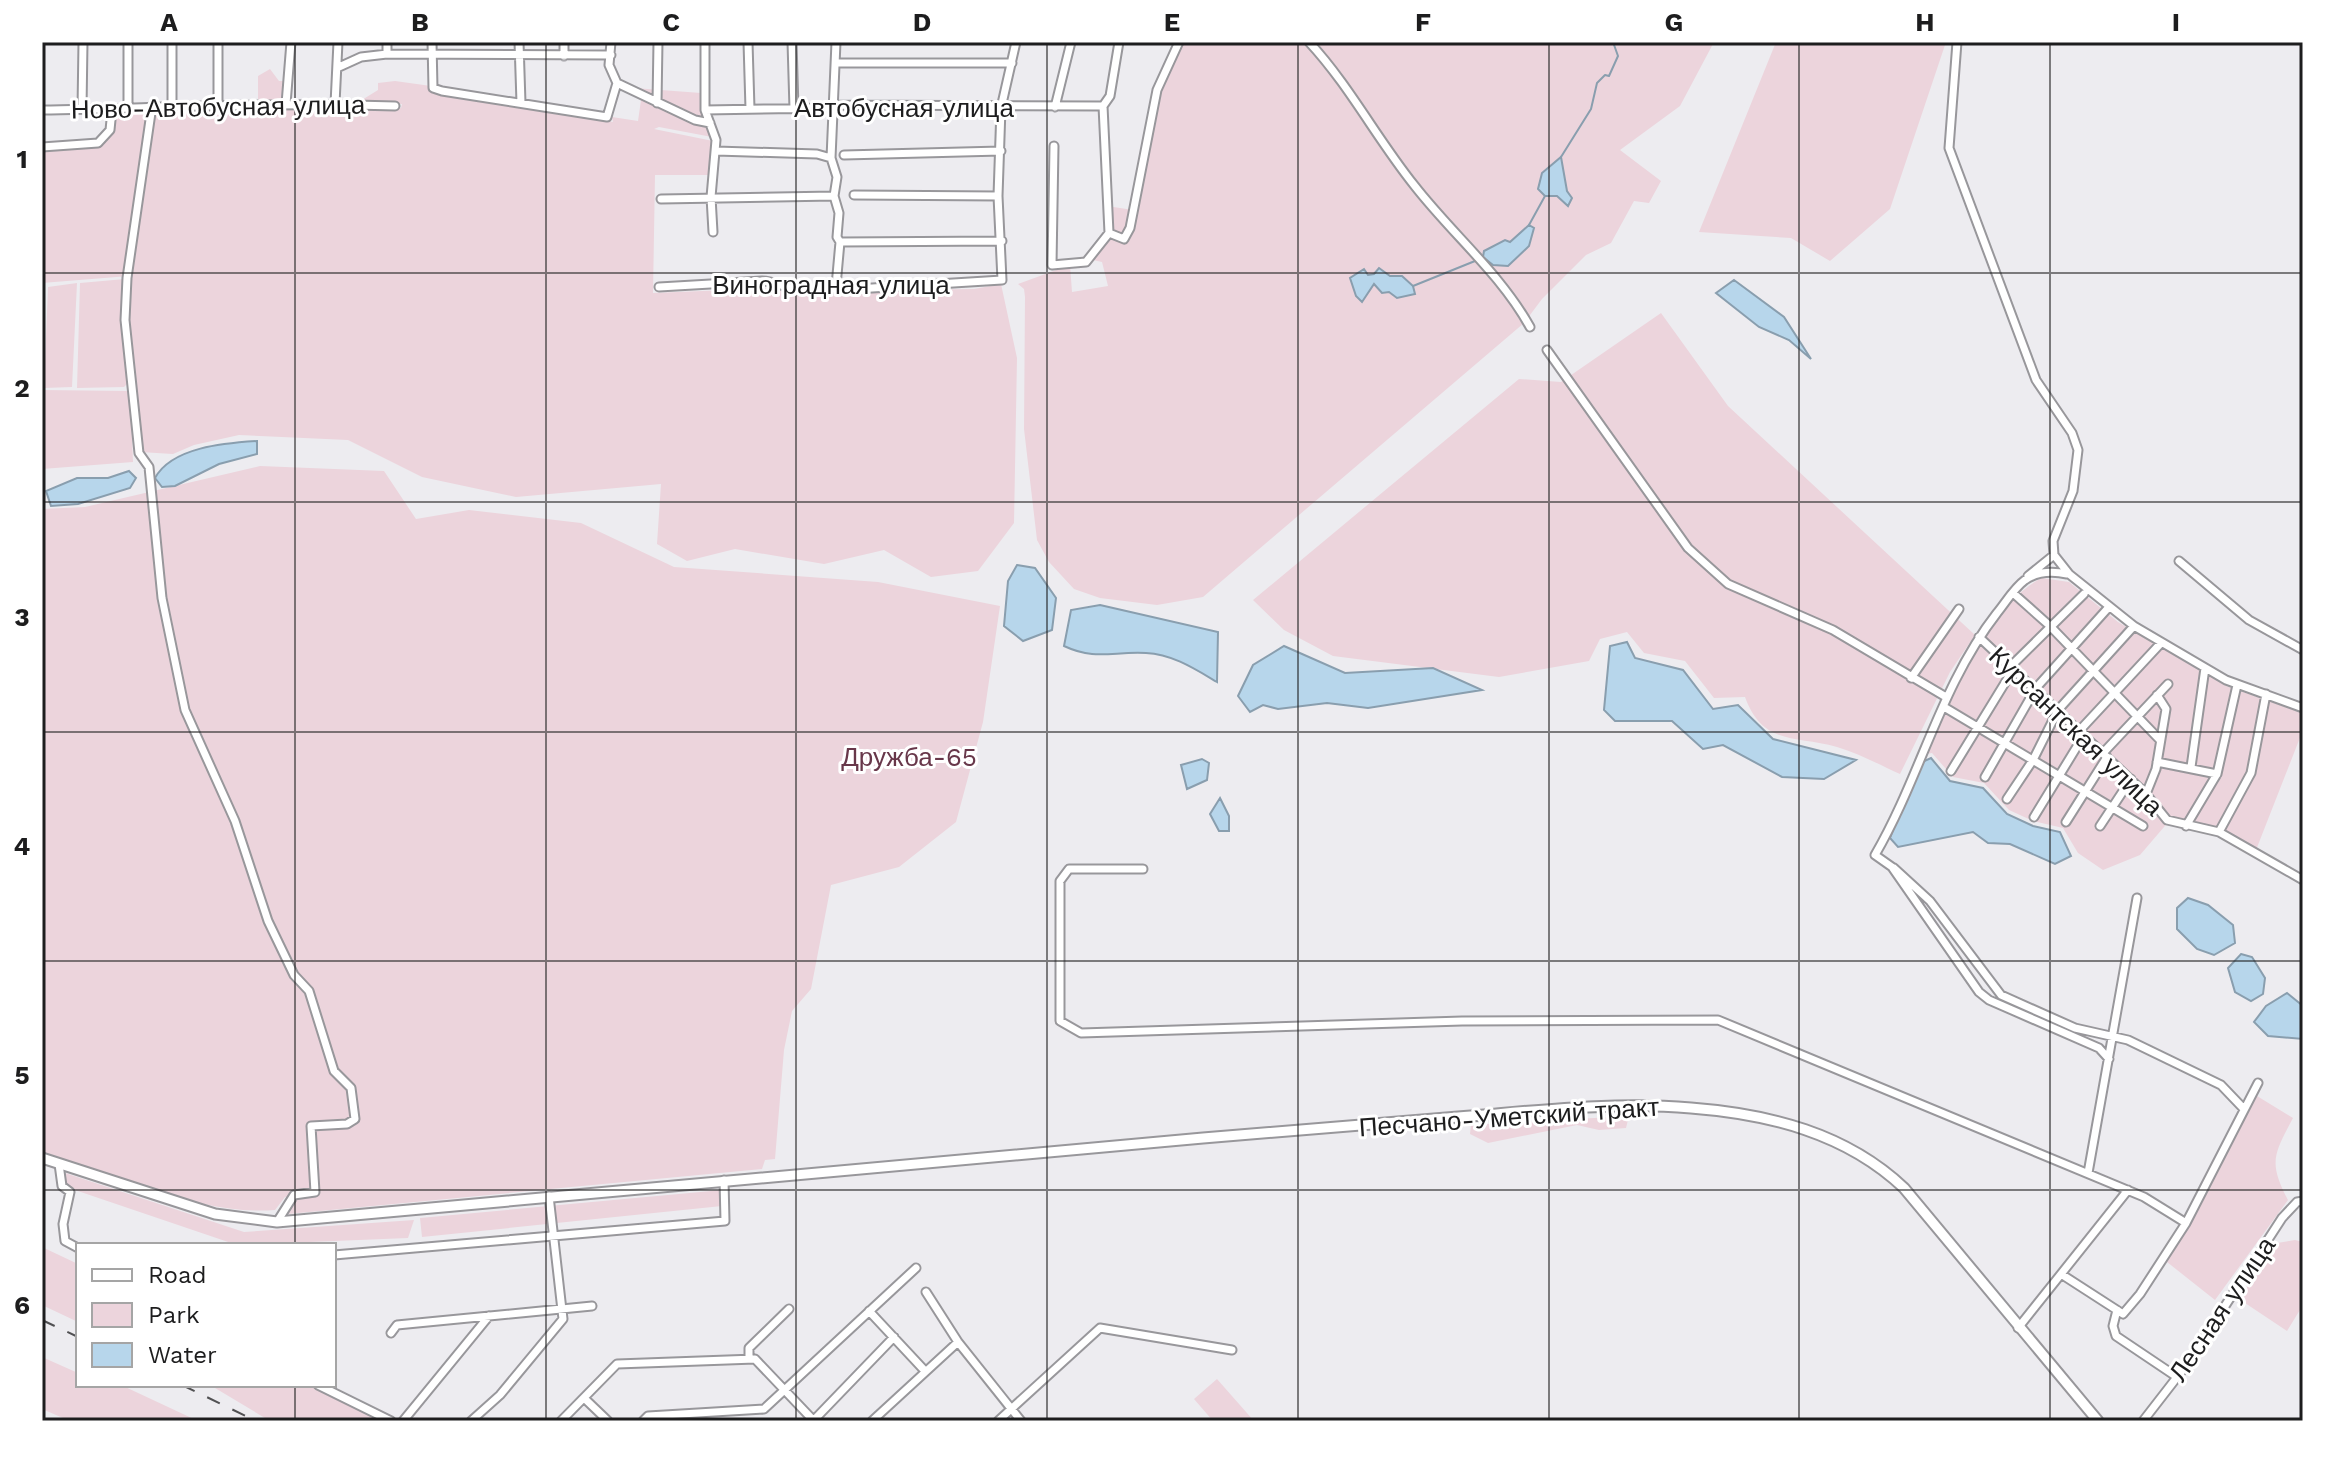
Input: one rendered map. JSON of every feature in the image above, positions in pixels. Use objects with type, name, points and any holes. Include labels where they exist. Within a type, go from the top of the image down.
[{"type":"main road","name":"Песчано-Уметский тракт","points":[[42,1158],[215,1214],[277,1222],[1319,1129],[1643,1105],[1695,1108],[1792,1126],[1827,1136],[1880,1166],[1904,1188],[2098,1421]]},
{"type":"street","points":[[82,109],[83,42]]},
{"type":"street","points":[[128,42],[128,107]]},
{"type":"street","points":[[172,42],[172,105]]},
{"type":"street","points":[[218,42],[218,105]]},
{"type":"street","points":[[286,104],[291,42]]},
{"type":"street","points":[[335,104],[338,42]]},
{"type":"street","points":[[387,42],[387,54]]},
{"type":"street","points":[[432,42],[433,88],[607,117],[617,83]]},
{"type":"street","points":[[519,42],[521,103]]},
{"type":"street","points":[[564,42],[564,56]]},
{"type":"street","points":[[611,42],[611,75],[617,83],[657,103],[710,123]]},
{"type":"street","points":[[657,103],[658,42]]},
{"type":"street","points":[[705,42],[705,110],[716,151],[711,197],[713,232]]},
{"type":"street","points":[[748,42],[750,109]]},
{"type":"street","points":[[792,42],[794,109]]},
{"type":"street","points":[[836,42],[831,158],[837,177],[834,196],[840,242],[836,286]]},
{"type":"street","points":[[840,242],[1002,241],[998,196],[1001,108],[1016,42]]},
{"type":"street","points":[[1055,107],[1071,42]]},
{"type":"street","points":[[1054,146],[1052,265],[1086,262],[1109,233],[1103,106],[1110,96],[1119,42]]},
{"type":"street","points":[[1109,233],[1124,239],[1130,228],[1157,90],[1179,42]]},
{"type":"street","points":[[1309,42],[1329,63],[1406,176],[1471,247],[1530,327]]},
{"type":"street","points":[[1957,42],[1949,148],[2036,380],[2072,433],[2078,450],[2073,491],[2053,541],[2054,555],[2069,574],[2108,608],[2161,643],[2237,685],[2303,708]]},
{"type":"street","points":[[339,67],[361,57],[387,54],[611,55]]},
{"type":"street","points":[[836,63],[1012,63]]},
{"type":"street","name":"Ново-Автобусная улица","points":[[42,110],[112,110],[172,105],[395,106]]},
{"type":"street","name":"Автобусная улица","points":[[705,110],[794,109],[835,105],[1103,106]]},
{"type":"street","points":[[152,106],[127,278],[125,320],[139,453],[149,467],[162,598],[174,663],[185,710],[235,821],[268,921],[294,975],[309,991],[334,1071],[351,1088],[355,1119],[347,1124],[311,1126],[315,1192],[294,1195],[277,1222]]},
{"type":"street","points":[[42,147],[98,143],[110,130],[112,110]]},
{"type":"street","points":[[716,151],[817,154],[831,158]]},
{"type":"street","points":[[844,155],[1001,151]]},
{"type":"street","points":[[854,195],[998,196]]},
{"type":"street","points":[[661,199],[834,196]]},
{"type":"street","name":"Виноградная улица","points":[[659,287],[775,281],[794,289],[836,286],[856,289],[1002,280],[1002,241]]},
{"type":"street","points":[[1547,350],[1688,548],[1735,590],[1833,630],[1946,697]]},
{"type":"street","points":[[2054,555],[2013,593],[1956,671],[1944,707],[1875,855],[1930,901],[1995,990],[2084,1031],[2113,1035],[2221,1085],[2243,1108]]},
{"type":"street","points":[[2179,561],[2249,620],[2303,650]]},
{"type":"street","points":[[2024,581],[2045,572],[2069,574]]},
{"type":"street","points":[[2013,593],[2050,626],[2160,740]]},
{"type":"street","points":[[1951,771],[2011,673],[2012,665],[2084,594]]},
{"type":"street","points":[[1985,777],[2036,688],[2108,608]]},
{"type":"street","points":[[1911,678],[1959,609]]},
{"type":"street","points":[[2007,799],[2033,760],[2058,710],[2134,626]]},
{"type":"street","name":"Курсантская улица","points":[[1979,637],[2131,779],[2167,820],[2219,832],[2303,880]]},
{"type":"street","points":[[2034,817],[2082,732],[2161,643]]},
{"type":"street","points":[[2191,767],[2205,668]]},
{"type":"street","points":[[2066,822],[2087,792],[2105,755],[2168,684]]},
{"type":"street","points":[[2186,826],[2217,774],[2237,685]]},
{"type":"street","points":[[2219,832],[2251,773],[2266,694]]},
{"type":"street","points":[[2146,794],[2157,762],[2166,709],[2157,695]]},
{"type":"street","points":[[1944,707],[2143,826]]},
{"type":"street","points":[[2157,762],[2217,774]]},
{"type":"street","points":[[2100,826],[2131,779]]},
{"type":"street","points":[[1892,867],[1979,992],[1989,1000],[2099,1048]]},
{"type":"street","points":[[1143,869],[1069,869],[1060,881],[1060,1021],[1081,1033],[1462,1021],[1718,1020],[2128,1190],[2186,1223]]},
{"type":"street","points":[[2088,1173],[2137,898]]},
{"type":"street","points":[[2084,1031],[2109,1059]]},
{"type":"street","points":[[2061,1274],[2123,1314],[2140,1294],[2186,1223],[2258,1083]]},
{"type":"street","points":[[59,1164],[62,1186],[70,1192],[63,1224],[65,1241],[76,1247]]},
{"type":"street","points":[[336,1255],[725,1221],[724,1180]]},
{"type":"street","points":[[2018,1328],[2128,1190]]},
{"type":"street","points":[[471,1421],[500,1395],[563,1319],[549,1196]]},
{"type":"street","name":"Лесная улица","points":[[2143,1421],[2177,1377],[2282,1218],[2297,1202],[2303,1201]]},
{"type":"street","points":[[643,1421],[648,1416],[764,1409],[787,1392],[916,1268]]},
{"type":"street","points":[[926,1292],[958,1342],[1021,1421]]},
{"type":"street","points":[[391,1333],[397,1325],[592,1306]]},
{"type":"street","points":[[789,1309],[749,1348],[752,1359],[814,1421],[894,1337]]},
{"type":"street","points":[[2117,1310],[2113,1326],[2116,1336],[2177,1377]]},
{"type":"street","points":[[869,1311],[925,1371]]},
{"type":"street","points":[[403,1421],[489,1316]]},
{"type":"street","points":[[998,1421],[1100,1328],[1232,1350]]},
{"type":"street","points":[[872,1421],[958,1342]]},
{"type":"street","points":[[561,1421],[617,1364],[752,1359]]},
{"type":"street","points":[[322,1387],[391,1421]]},
{"type":"street","points":[[584,1398],[608,1421]]},
{"type":"green space","points":[[1179,42],[1714,42],[1680,106],[1620,150],[1661,181],[1649,203],[1634,201],[1611,243],[1586,255],[1542,299],[1524,323],[1203,597],[1157,605],[1100,598],[1074,589],[1049,562],[1037,540],[1024,429],[1025,297],[1024,289],[1018,284],[1070,265],[1072,292],[1108,286],[1102,262],[1093,260],[1110,236],[1127,240],[1133,216],[1125,235],[1112,233],[1107,206],[1133,210],[1159,86]]},
{"type":"green space","points":[[1776,42],[1946,42],[1890,209],[1830,261],[1791,238],[1699,232]]},
{"type":"green space","points":[[270,69],[279,81],[287,81],[284,101],[258,102],[258,76]]},
{"type":"green space","points":[[395,81],[517,98],[523,105],[613,122],[612,117],[638,121],[641,100],[634,88],[701,93],[701,108],[712,137],[659,127],[654,129],[713,141],[710,175],[655,175],[653,293],[774,288],[800,295],[838,291],[974,289],[1001,284],[1017,358],[1014,523],[978,571],[931,577],[884,550],[824,564],[735,549],[687,561],[657,544],[661,484],[516,497],[422,477],[348,440],[239,435],[194,445],[173,454],[140,452],[126,320],[129,276],[42,283],[42,152],[98,146],[107,141],[115,112],[401,108],[402,104],[357,103],[378,90],[378,83]]},
{"type":"green space","points":[[125,279],[128,383],[124,387],[77,388],[80,283]]},
{"type":"green space","points":[[77,283],[72,387],[44,388],[48,287]]},
{"type":"green space","points":[[1661,313],[1728,406],[1975,635],[1950,672],[1900,774],[1845,750],[1771,731],[1752,713],[1745,697],[1714,698],[1685,661],[1644,653],[1627,632],[1600,639],[1589,661],[1499,677],[1333,656],[1284,630],[1253,600],[1519,379],[1561,382]]},
{"type":"green space","points":[[42,390],[130,391],[133,462],[42,469]]},
{"type":"green space","name":"Дружба-65","points":[[260,466],[384,471],[416,519],[469,510],[581,523],[674,567],[878,582],[1000,606],[983,722],[956,822],[899,867],[831,885],[811,989],[792,1011],[784,1050],[775,1159],[765,1160],[762,1169],[288,1214],[299,1196],[285,1197],[275,1210],[218,1207],[158,1192],[42,1152],[42,509],[85,507]]},
{"type":"green space","points":[[2042,578],[2069,582],[2118,622],[2226,686],[2302,713],[2303,730],[2256,850],[2215,826],[2170,820],[2140,855],[2103,870],[2078,853],[2063,828],[2033,821],[2009,810],[1984,783],[1953,777],[1932,753],[1920,755],[1956,683],[1987,631],[2023,590]]},
{"type":"green space","points":[[2257,1096],[2293,1118],[2276,1158],[2278,1176],[2288,1200],[2215,1300],[2167,1262]]},
{"type":"green space","points":[[1629,1116],[1626,1128],[1599,1130],[1577,1125],[1488,1143],[1470,1134],[1471,1125]]},
{"type":"green space","points":[[59,1171],[244,1232],[414,1220],[408,1238],[231,1243],[69,1188]]},
{"type":"green space","points":[[722,1190],[722,1206],[422,1237],[420,1218]]},
{"type":"green space","points":[[2303,1242],[2303,1305],[2287,1331],[2239,1299],[2277,1243]]},
{"type":"green space","points":[[42,1247],[76,1263],[76,1321],[42,1305]]},
{"type":"green space","points":[[42,1357],[76,1372],[76,1387],[125,1387],[198,1421],[70,1421],[42,1409]]},
{"type":"green space","points":[[1217,1379],[1254,1421],[1213,1421],[1194,1399]]},
{"type":"green space","points":[[213,1387],[318,1387],[347,1400],[378,1421],[270,1421]]},
{"type":"water","points":[[1561,157],[1567,191],[1572,198],[1568,206],[1557,196],[1545,196],[1538,189],[1542,173]]},
{"type":"water","points":[[1529,225],[1534,228],[1529,246],[1508,266],[1493,265],[1483,257],[1484,251],[1505,240],[1510,242]]},
{"type":"water","points":[[1379,268],[1390,276],[1402,276],[1413,286],[1415,294],[1397,298],[1389,292],[1382,293],[1374,284],[1362,302],[1356,296],[1350,278],[1364,269],[1368,275],[1374,274]]},
{"type":"water","points":[[1734,280],[1784,317],[1811,359],[1789,340],[1759,327],[1716,293]]},
{"type":"water","points":[[257,441],[257,454],[219,464],[175,486],[162,487],[155,478],[174,459],[186,453],[215,445]]},
{"type":"water","points":[[129,471],[136,478],[130,488],[78,504],[51,506],[46,491],[77,478],[108,478]]},
{"type":"water","points":[[1017,565],[1035,568],[1056,598],[1052,630],[1023,641],[1004,626],[1008,581]]},
{"type":"water","points":[[1100,605],[1218,632],[1217,682],[1165,656],[1146,653],[1095,654],[1064,646],[1071,610]]},
{"type":"water","points":[[1627,642],[1635,658],[1683,670],[1713,709],[1738,705],[1773,739],[1856,760],[1824,779],[1782,777],[1723,745],[1703,749],[1672,721],[1615,721],[1604,710],[1610,646]]},
{"type":"water","points":[[1284,646],[1345,673],[1433,668],[1482,690],[1368,708],[1327,703],[1278,709],[1263,705],[1250,712],[1238,696],[1253,665]]},
{"type":"water","points":[[1931,758],[1950,781],[1983,788],[2007,814],[2033,826],[2060,832],[2071,856],[2055,864],[2010,844],[1988,843],[1973,832],[1898,847],[1890,838],[1918,764]]},
{"type":"water","points":[[1202,759],[1209,763],[1207,780],[1187,789],[1181,765]]},
{"type":"water","points":[[1220,798],[1229,816],[1229,831],[1219,831],[1210,814]]},
{"type":"water","points":[[2188,898],[2208,905],[2233,925],[2235,943],[2214,955],[2197,949],[2177,929],[2177,908]]},
{"type":"water","points":[[2241,954],[2252,957],[2265,978],[2263,994],[2251,1001],[2235,992],[2228,968]]},
{"type":"water","points":[[2287,993],[2303,1006],[2303,1039],[2268,1036],[2254,1022],[2266,1006]]},
{"type":"waterway","points":[[1561,157],[1591,109],[1597,83],[1605,75],[1609,76],[1618,56],[1613,42]]},
{"type":"waterway","points":[[1529,225],[1545,196]]},
{"type":"waterway","points":[[1413,286],[1475,261]]},
{"type":"railway","points":[[42,1320],[76,1336]]},
{"type":"railway","points":[[186,1387],[256,1421]]}]
